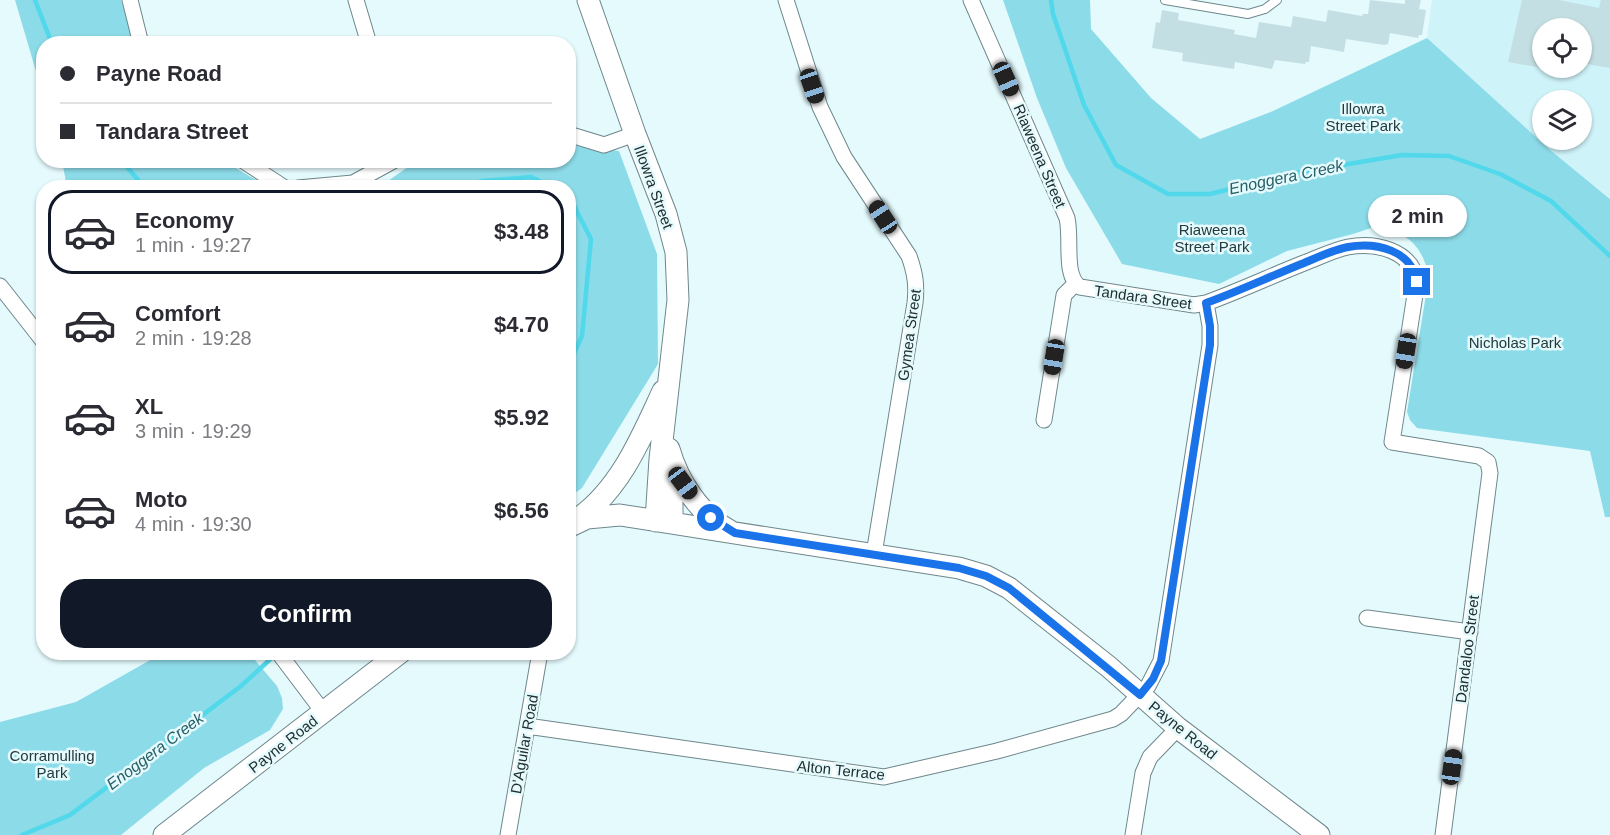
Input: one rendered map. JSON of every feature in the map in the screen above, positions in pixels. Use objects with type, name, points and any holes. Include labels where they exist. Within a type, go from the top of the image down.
[{"type":"main road","name":"Illowra Street","points":[[588,0],[666,214],[676,252],[678,300],[665,417],[664,522]]},
{"type":"main road","points":[[576,520],[595,506],[619,475],[633,452],[670,372]]},
{"type":"main road","name":"Illowra Street","points":[[664,522],[673,476],[665,417]]},
{"type":"main road","points":[[669,449],[677,472],[697,501],[719,525],[735,533]]},
{"type":"main road","name":"Payne Road","points":[[576,523],[604,515],[664,522],[959,568],[986,576],[1009,588],[1178,728],[1319,835]]},
{"type":"main road","name":"Payne Road","points":[[164,835],[391,660]]},
{"type":"street","points":[[130,0],[139,36]]},
{"type":"street","points":[[356,0],[367,36]]},
{"type":"street","name":"Gymea Street","points":[[786,0],[820,107],[844,157],[909,256],[915,273],[917,288],[915,303],[874,554]]},
{"type":"street","name":"Riaweena Street","points":[[971,0],[1067,218],[1070,237],[1069,270],[1075,284]]},
{"type":"street","points":[[576,136],[604,145],[635,134]]},
{"type":"street","points":[[254,168],[273,180]]},
{"type":"street","points":[[358,180],[380,168]]},
{"type":"street","name":"Tandara Street","points":[[1075,284],[1088,290],[1183,305],[1206,303],[1349,247],[1386,249],[1404,256],[1415,271],[1417,282],[1392,442],[1479,456],[1488,462]]},
{"type":"street","points":[[1044,420],[1064,295],[1075,284]]},
{"type":"street","points":[[0,286],[36,332]]},
{"type":"street","name":"Alton Terrace","points":[[527,726],[884,777],[997,751],[1100,723],[1121,714],[1153,679],[1161,661],[1210,345],[1210,326],[1206,303]]},
{"type":"street","name":"Dandaloo Street","points":[[1443,835],[1490,473],[1488,462]]},
{"type":"street","points":[[1367,618],[1470,632]]},
{"type":"street","points":[[284,660],[324,713]]},
{"type":"street","name":"D'Aguilar Road","points":[[508,835],[539,660]]},
{"type":"street","points":[[1133,835],[1143,773],[1150,757],[1178,728]]},
{"type":"lane","points":[[1165,0],[1206,4],[1248,14],[1265,9],[1277,0]]},
{"type":"shaded area","points":[[1432,0],[1610,0],[1610,198],[1550,150],[1592,150],[1592,90],[1532,90],[1532,134],[1427,38]]},
{"type":"green space","points":[[15,0],[121,0],[132,36],[36,36],[36,71]]},
{"type":"green space","points":[[1003,0],[1090,0],[1091,29],[1151,98],[1200,139],[1273,111],[1427,38],[1532,134],[1532,150],[1550,150],[1610,199],[1610,517],[1605,517],[1590,451],[1417,428],[1410,420],[1407,412],[1429,276],[1422,256],[1408,239],[1383,224],[1287,251],[1219,284],[1122,264],[1066,168],[1037,98]]},
{"type":"green space","points":[[576,146],[619,151],[657,254],[658,364],[582,488],[576,492],[576,180],[389,180],[406,168],[576,168]]},
{"type":"green space","points":[[63,168],[236,168],[256,180],[66,180]]},
{"type":"green space","name":"Corramulling Park","points":[[150,660],[255,660],[277,686],[282,698],[283,709],[270,730],[204,768],[121,835],[0,835],[0,722],[76,702]]},
{"type":"building","points":[[1370,0],[1405,4],[1405,0],[1421,0],[1419,9],[1426,10],[1422,35],[1418,38],[1390,33],[1388,44],[1384,45],[1346,39],[1344,52],[1311,46],[1309,62],[1305,64],[1275,60],[1272,69],[1235,62],[1234,69],[1182,61],[1183,53],[1152,48],[1156,22],[1160,23],[1162,10],[1179,13],[1178,20],[1235,30],[1234,34],[1256,38],[1259,22],[1291,27],[1293,16],[1326,22],[1328,10],[1362,16],[1368,14]]},
{"type":"building","points":[[1522,0],[1559,0],[1599,8],[1601,0],[1610,0],[1610,68],[1592,65],[1592,18],[1532,18],[1532,66],[1508,62]]},
{"type":"waterway","name":"Enoggera Creek","points":[[35,0],[49,36]]},
{"type":"waterway","name":"Enoggera Creek","points":[[1051,0],[1053,14],[1084,105],[1116,165],[1168,194],[1210,194],[1295,173],[1402,155],[1449,156],[1500,174],[1551,201],[1610,256]]},
{"type":"waterway","name":"Enoggera Creek","points":[[128,168],[138,180]]},
{"type":"waterway","name":"Enoggera Creek","points":[[495,180],[531,177],[537,180]]},
{"type":"waterway","name":"Enoggera Creek","points":[[576,210],[591,239],[582,336],[576,349]]},
{"type":"waterway","name":"Enoggera Creek","points":[[22,835],[70,815],[241,686],[269,660]]},
{"type":"route","points":[[711,518],[735,533],[959,568],[986,576],[1009,588],[1109,667],[1140,695],[1153,679],[1161,661],[1210,345],[1210,326],[1206,303],[1339,249],[1359,246],[1386,249],[1404,256],[1415,271],[1417,282]]},
{"type":"park label","name":"Illowra Street Park","points":[[1363,116]]},
{"type":"park label","name":"Riaweena Street Park","points":[[1212,238]]},
{"type":"park label","name":"Nicholas Park","points":[[1515,342]]}]
